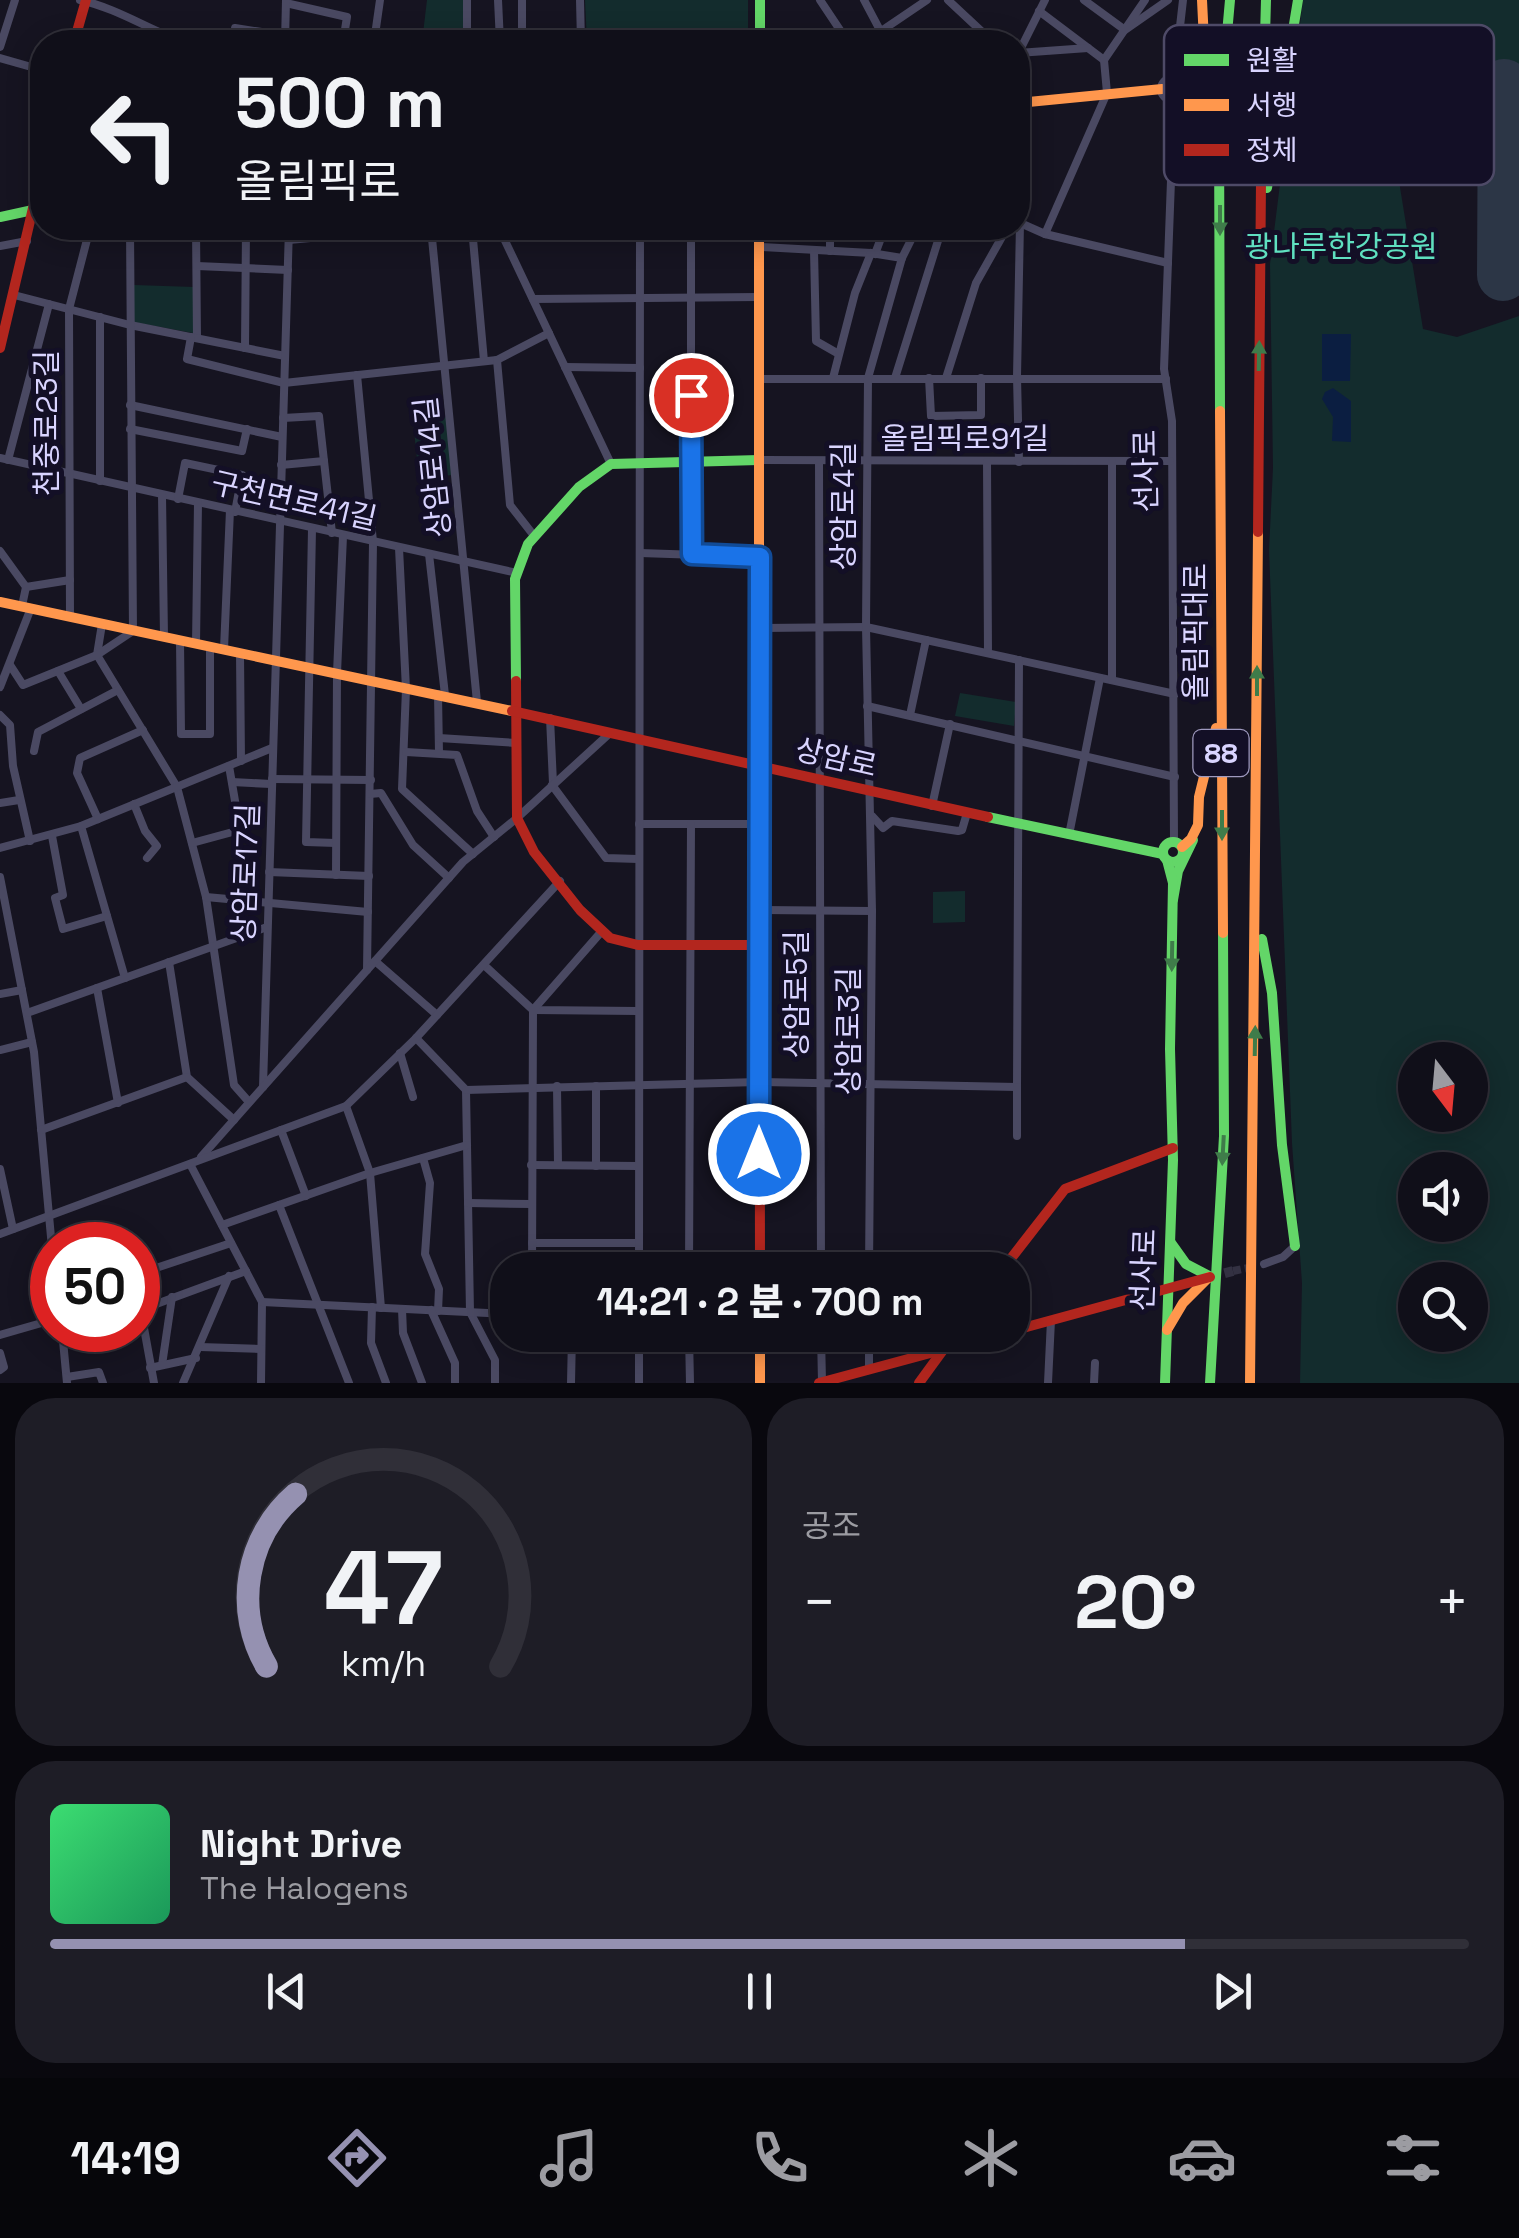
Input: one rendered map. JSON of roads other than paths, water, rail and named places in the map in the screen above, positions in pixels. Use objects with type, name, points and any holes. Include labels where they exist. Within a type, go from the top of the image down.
[{"type":"main road","points":[[77,30],[84,0]]},
{"type":"main road","points":[[760,0],[760,30]]},
{"type":"main road","points":[[1202,0],[1203,25]]},
{"type":"main road","name":"올림픽대로","points":[[1228,25],[1230,0]]},
{"type":"main road","name":"올림픽대로","points":[[1266,0],[1266,25]]},
{"type":"main road","points":[[1293,25],[1298,0]]},
{"type":"main road","points":[[1030,102],[1162,89]]},
{"type":"main road","name":"올림픽대로","points":[[1210,1383],[1224,1136],[1220,185]]},
{"type":"main road","name":"올림픽대로","points":[[1250,1383],[1263,185]]},
{"type":"main road","points":[[1262,213],[1268,185]]},
{"type":"main road","points":[[0,217],[30,211]]},
{"type":"main road","points":[[0,348],[30,235]]},
{"type":"main road","points":[[760,240],[760,1252]]},
{"type":"main road","points":[[759,944],[638,946],[618,942],[580,910],[534,852],[517,818],[516,711],[517,574],[528,544],[579,487],[611,464],[760,460]]},
{"type":"main road","name":"상암로","points":[[0,602],[478,702],[1165,857]]},
{"type":"main road","points":[[1165,857],[1180,859],[1178,845],[1192,839],[1198,825],[1200,797],[1221,708]]},
{"type":"main road","points":[[1173,900],[1178,871],[1198,825]]},
{"type":"main road","name":"선사로","points":[[1165,857],[1172,870],[1173,900],[1173,1148],[1165,1383]]},
{"type":"main road","points":[[1256,907],[1272,993],[1282,1145],[1295,1246]]},
{"type":"main road","points":[[1016,1252],[1065,1188],[1173,1148]]},
{"type":"main road","points":[[1170,1242],[1180,1260],[1193,1271],[1210,1277]]},
{"type":"main road","points":[[1030,1325],[1210,1277]]},
{"type":"main road","points":[[1166,1332],[1182,1303],[1210,1277]]},
{"type":"main road","points":[[760,1352],[760,1383]]},
{"type":"main road","points":[[820,1383],[862,1375],[937,1352]]},
{"type":"main road","points":[[919,1383],[942,1352]]},
{"type":"street","points":[[0,47],[15,0]]},
{"type":"street","points":[[84,0],[108,3],[151,30]]},
{"type":"street","points":[[376,30],[380,0]]},
{"type":"street","points":[[466,30],[467,0]]},
{"type":"street","points":[[498,0],[499,30]]},
{"type":"street","points":[[522,0],[522,30]]},
{"type":"street","points":[[580,0],[581,30]]},
{"type":"street","points":[[820,0],[840,30]]},
{"type":"street","points":[[864,0],[879,30]]},
{"type":"street","points":[[892,30],[928,0]]},
{"type":"street","points":[[948,0],[980,30]]},
{"type":"street","points":[[1030,30],[1045,0]]},
{"type":"street","points":[[1084,0],[1125,30]]},
{"type":"street","points":[[1046,234],[1107,93],[1104,60],[1145,0]]},
{"type":"street","points":[[1125,30],[1168,0]]},
{"type":"street","points":[[1179,25],[1182,0]]},
{"type":"street","points":[[286,30],[286,2],[347,17],[345,30]]},
{"type":"street","points":[[1039,11],[1104,60]]},
{"type":"street","points":[[235,28],[244,30]]},
{"type":"street","points":[[1030,52],[1088,48]]},
{"type":"street","points":[[0,58],[30,67]]},
{"type":"street","points":[[1164,84],[1164,97]]},
{"type":"street","name":"선사로","points":[[1171,185],[1166,380],[1172,421],[1178,845]]},
{"type":"street","points":[[1030,227],[1168,263]]},
{"type":"street","name":"천중로23길","points":[[70,616],[70,309],[86,240]]},
{"type":"street","points":[[10,665],[23,685],[97,655],[133,630],[130,240]]},
{"type":"street","points":[[195,240],[194,337],[187,359],[284,383],[497,360],[549,333]]},
{"type":"street","points":[[245,348],[246,240]]},
{"type":"street","name":"상암로17길","points":[[262,1088],[289,240]]},
{"type":"street","name":"상암로14길","points":[[432,240],[478,702]]},
{"type":"street","points":[[473,240],[484,361]]},
{"type":"street","points":[[505,240],[611,464]]},
{"type":"street","points":[[638,1252],[640,240]]},
{"type":"street","points":[[692,240],[692,554]]},
{"type":"street","points":[[830,240],[830,251]]},
{"type":"street","points":[[833,378],[855,292],[880,240]]},
{"type":"street","name":"상암로4길","points":[[872,792],[866,627],[868,378],[911,240]]},
{"type":"street","points":[[895,378],[938,240]]},
{"type":"street","points":[[946,378],[976,282],[1000,240]]},
{"type":"street","points":[[1019,240],[1019,462]]},
{"type":"street","points":[[0,246],[28,241]]},
{"type":"street","points":[[760,247],[902,258]]},
{"type":"street","points":[[814,250],[816,341],[837,353]]},
{"type":"street","points":[[197,266],[288,270]]},
{"type":"street","points":[[14,295],[285,356]]},
{"type":"street","points":[[533,298],[760,297]]},
{"type":"street","name":"구천면로41길","points":[[49,304],[4,459],[517,574]]},
{"type":"street","points":[[100,317],[100,480]]},
{"type":"street","points":[[497,360],[510,506],[535,537]]},
{"type":"street","points":[[565,367],[640,368]]},
{"type":"street","points":[[357,375],[373,542],[366,970]]},
{"type":"street","points":[[929,378],[931,416],[981,414],[981,378]]},
{"type":"street","points":[[760,379],[1166,380]]},
{"type":"street","points":[[130,404],[282,437]]},
{"type":"street","points":[[283,418],[319,416],[332,533]]},
{"type":"street","points":[[130,429],[242,452],[247,430]]},
{"type":"street","name":"올림픽로91길","points":[[760,460],[1170,461]]},
{"type":"street","points":[[281,465],[324,461]]},
{"type":"street","points":[[1112,461],[1112,680]]},
{"type":"street","name":"상암로5길","points":[[819,462],[821,1252]]},
{"type":"street","points":[[987,462],[988,654]]},
{"type":"street","name":"구천면로41길","points":[[178,499],[185,463],[242,474],[232,511]]},
{"type":"street","points":[[162,495],[164,637]]},
{"type":"street","points":[[196,644],[198,503]]},
{"type":"street","points":[[224,649],[232,511]]},
{"type":"street","points":[[312,529],[306,842],[336,842]]},
{"type":"street","points":[[336,875],[337,673],[343,536]]},
{"type":"street","points":[[399,548],[406,689],[402,789],[473,854]]},
{"type":"street","points":[[0,551],[26,586],[27,607],[0,686]]},
{"type":"street","points":[[640,553],[760,557]]},
{"type":"street","points":[[429,554],[442,695],[439,754]]},
{"type":"street","points":[[26,586],[70,580]]},
{"type":"street","points":[[102,624],[97,655],[177,787],[206,896],[234,1086],[250,1102]]},
{"type":"street","points":[[760,628],[866,627],[1175,694]]},
{"type":"street","points":[[180,640],[181,734],[210,734],[210,646]]},
{"type":"street","points":[[910,715],[926,640]]},
{"type":"street","points":[[240,653],[241,761]]},
{"type":"street","points":[[1016,1136],[1019,660]]},
{"type":"street","points":[[58,671],[81,709]]},
{"type":"street","points":[[1069,834],[1100,678]]},
{"type":"street","points":[[34,751],[38,732],[118,690]]},
{"type":"street","points":[[867,706],[1176,777]]},
{"type":"street","points":[[0,715],[10,725],[19,800],[30,842]]},
{"type":"street","points":[[550,718],[552,784],[606,858],[638,858]]},
{"type":"street","points":[[932,806],[950,724]]},
{"type":"street","points":[[98,819],[77,773],[80,758],[142,730]]},
{"type":"street","points":[[194,1162],[448,878],[610,733]]},
{"type":"street","points":[[439,738],[516,743]]},
{"type":"street","points":[[2,850],[81,826],[272,748]]},
{"type":"street","points":[[406,752],[457,754],[477,811],[494,837]]},
{"type":"street","points":[[192,843],[240,830],[230,766]]},
{"type":"street","points":[[232,782],[370,780]]},
{"type":"street","name":"상암로3길","points":[[869,1252],[872,792]]},
{"type":"street","points":[[370,794],[381,793],[413,845],[448,878]]},
{"type":"street","points":[[0,803],[19,800]]},
{"type":"street","points":[[134,804],[145,830],[158,846],[148,858]]},
{"type":"street","points":[[872,816],[883,828],[892,821],[958,831],[962,830],[968,813]]},
{"type":"street","points":[[639,824],[759,824]]},
{"type":"street","points":[[689,1252],[691,824]]},
{"type":"street","points":[[81,826],[125,978]]},
{"type":"street","points":[[52,836],[63,896],[55,898],[62,928],[107,916]]},
{"type":"street","points":[[269,872],[368,876]]},
{"type":"street","points":[[0,876],[5,931],[32,1042],[50,1222]]},
{"type":"street","points":[[0,1234],[346,1106],[416,1038],[560,881]]},
{"type":"street","points":[[206,896],[368,912]]},
{"type":"street","points":[[759,910],[872,912]]},
{"type":"street","points":[[26,1013],[267,927]]},
{"type":"street","points":[[532,1252],[533,1010],[602,931]]},
{"type":"street","points":[[168,962],[187,1078],[234,1120]]},
{"type":"street","points":[[374,962],[436,1016]]},
{"type":"street","points":[[484,964],[533,1010],[638,1011]]},
{"type":"street","points":[[97,988],[118,1102]]},
{"type":"street","points":[[0,994],[22,990]]},
{"type":"street","points":[[416,1038],[466,1090],[470,1312],[495,1360],[494,1383]]},
{"type":"street","points":[[0,1050],[32,1042]]},
{"type":"street","points":[[400,1053],[413,1097]]},
{"type":"street","points":[[42,1130],[187,1078]]},
{"type":"street","points":[[466,1090],[758,1082],[1017,1087]]},
{"type":"street","points":[[556,1086],[558,1165]]},
{"type":"street","points":[[596,1086],[596,1166]]},
{"type":"street","points":[[346,1106],[370,1173],[376,1308],[371,1343],[386,1383]]},
{"type":"street","points":[[281,1130],[306,1196]]},
{"type":"street","points":[[222,1225],[370,1173],[467,1145]]},
{"type":"street","points":[[423,1158],[430,1183],[426,1254],[439,1288],[435,1310],[455,1363],[456,1383]]},
{"type":"street","points":[[194,1162],[262,1302],[261,1383]]},
{"type":"street","points":[[532,1165],[638,1166]]},
{"type":"street","points":[[0,1169],[13,1229]]},
{"type":"street","points":[[468,1203],[531,1204]]},
{"type":"street","points":[[279,1205],[350,1383]]},
{"type":"street","points":[[160,1266],[231,1242]]},
{"type":"street","points":[[532,1243],[638,1243]]},
{"type":"street","points":[[1264,1264],[1284,1258],[1295,1246]]},
{"type":"street","points":[[160,1302],[246,1271]]},
{"type":"street","points":[[183,1383],[230,1276]]},
{"type":"street","points":[[162,1365],[172,1297]]},
{"type":"street","points":[[262,1302],[490,1313]]},
{"type":"street","points":[[402,1309],[403,1333],[422,1383]]},
{"type":"street","points":[[1048,1383],[1051,1320]]},
{"type":"street","points":[[0,1335],[30,1326]]},
{"type":"street","points":[[200,1348],[261,1350]]},
{"type":"street","points":[[0,1352],[4,1367],[0,1370]]},
{"type":"street","points":[[64,1352],[67,1380],[100,1372],[103,1383]]},
{"type":"street","points":[[147,1352],[154,1383]]},
{"type":"street","points":[[571,1383],[572,1352]]},
{"type":"street","points":[[639,1352],[639,1383]]},
{"type":"street","points":[[689,1352],[690,1383]]},
{"type":"street","points":[[820,1383],[821,1352]]},
{"type":"street","points":[[150,1368],[196,1358]]},
{"type":"street","points":[[1094,1383],[1095,1363]]},
{"type":"street","points":[[188,1372],[190,1383]]},
{"type":"water","points":[[1322,334],[1351,334],[1350,381],[1322,381]]},
{"type":"water","points":[[1333,388],[1351,401],[1351,442],[1332,441],[1333,417],[1322,399]]},
{"type":"tunnel","points":[[1233,1271],[1253,1267]]},
{"type":"tunnel","points":[[1210,1277],[1233,1271]]},
{"type":"park label","name":"광나루한강공원","points":[[1341,247]]}]
